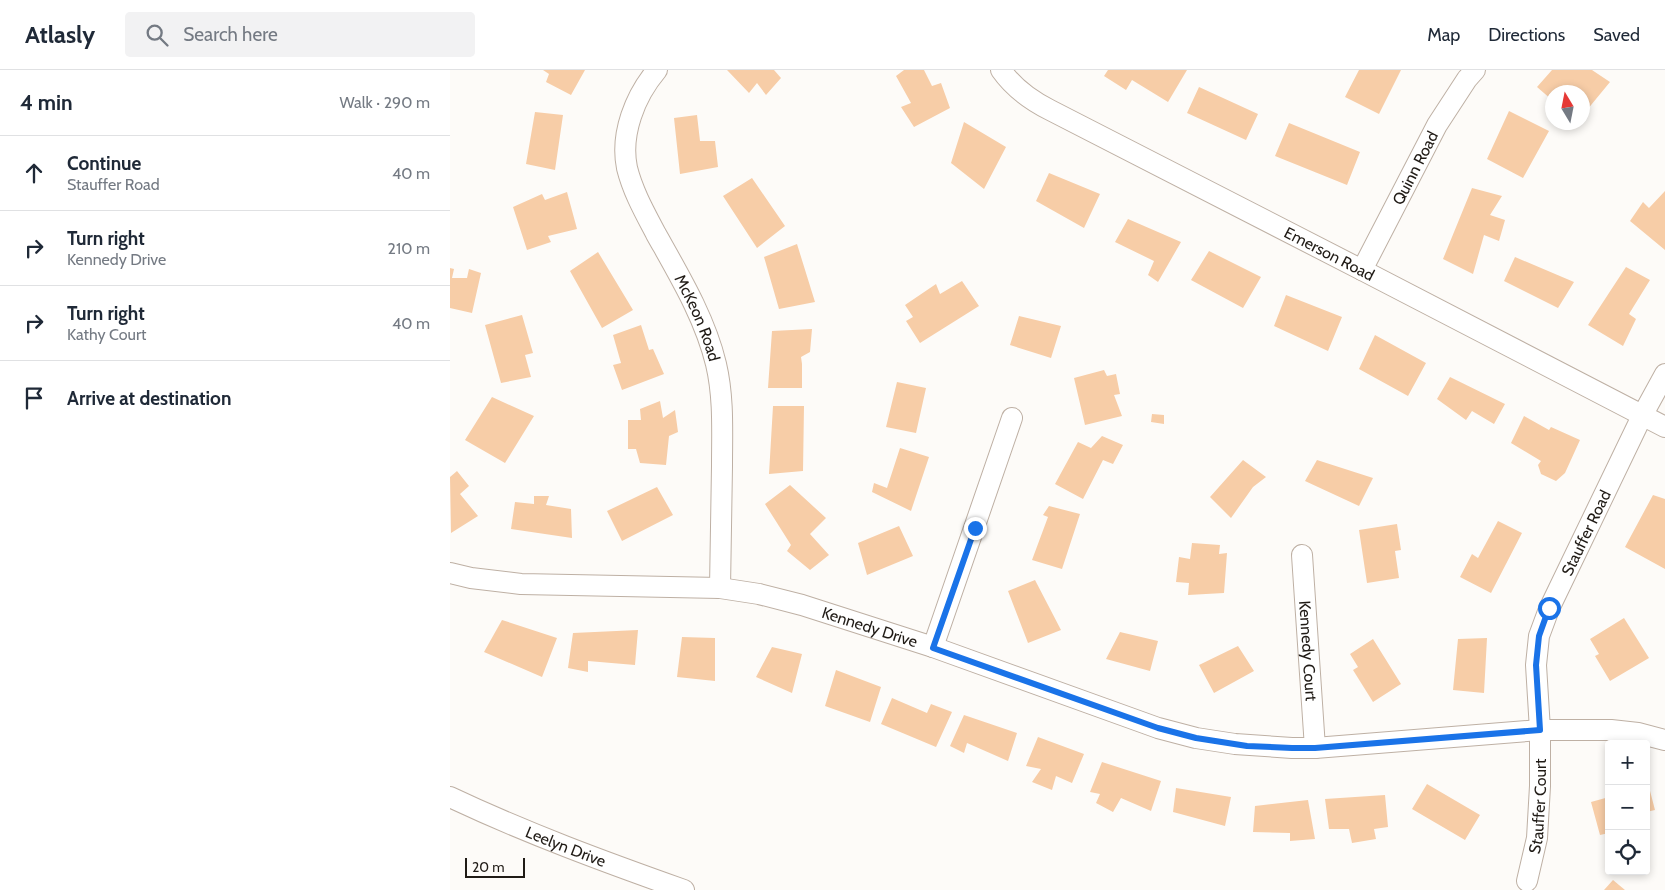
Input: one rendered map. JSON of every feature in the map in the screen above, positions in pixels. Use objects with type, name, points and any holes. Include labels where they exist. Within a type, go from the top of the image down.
[{"type":"street","name":"McKeon Road","points":[[657,70],[647,81],[636,101],[625,142],[627,167],[635,194],[690,297],[706,332],[716,364],[723,401],[720,588]]},
{"type":"street","name":"Emerson Road","points":[[1001,70],[1009,81],[1045,108],[1665,428]]},
{"type":"street","name":"Quinn Road","points":[[1362,270],[1437,125],[1474,70]]},
{"type":"street","name":"Stauffer Road","points":[[1540,730],[1536,665],[1539,636],[1549,608],[1642,416],[1665,374]]},
{"type":"street","points":[[933,648],[1012,418]]},
{"type":"street","name":"Kennedy Court","points":[[1302,555],[1315,748]]},
{"type":"street","name":"Kennedy Drive","points":[[450,574],[521,584],[720,588],[758,594],[802,605],[933,648],[1158,728],[1196,738],[1247,746],[1315,748],[1540,730],[1611,730],[1638,733],[1665,740]]},
{"type":"street","name":"Stauffer Court","points":[[1527,881],[1537,838],[1540,786],[1540,730]]},
{"type":"street","name":"Leelyn Drive","points":[[450,797],[497,819],[623,869],[684,890]]},
{"type":"building","points":[[543,70],[585,70],[571,95],[546,82],[549,74]]},
{"type":"building","points":[[727,70],[774,70],[781,78],[766,95],[757,83],[749,93]]},
{"type":"building","points":[[904,70],[924,70],[932,86],[941,83],[950,108],[914,127],[901,107],[911,103],[896,76]]},
{"type":"building","points":[[1108,70],[1187,70],[1168,102],[1132,80],[1126,90],[1104,76]]},
{"type":"building","points":[[1359,70],[1401,70],[1379,114],[1345,97]]},
{"type":"building","points":[[1552,70],[1592,70],[1610,82],[1590,106],[1590,85],[1545,85],[1545,94],[1537,87]]},
{"type":"building","points":[[1199,87],[1258,114],[1246,140],[1187,113]]},
{"type":"building","points":[[1509,111],[1549,131],[1523,178],[1487,159]]},
{"type":"building","points":[[535,112],[563,115],[555,170],[526,164]]},
{"type":"building","points":[[697,115],[700,141],[715,141],[718,167],[680,174],[674,118]]},
{"type":"building","points":[[964,122],[1006,147],[984,189],[951,163]]},
{"type":"building","points":[[1289,123],[1360,152],[1347,185],[1275,156]]},
{"type":"building","points":[[1049,173],[1100,194],[1084,228],[1036,201]]},
{"type":"building","points":[[752,178],[785,226],[757,248],[723,196]]},
{"type":"building","points":[[1472,188],[1502,196],[1490,215],[1505,220],[1499,241],[1484,235],[1473,274],[1443,259]]},
{"type":"building","points":[[1665,191],[1665,250],[1630,221],[1643,202],[1649,208]]},
{"type":"building","points":[[567,192],[577,229],[548,236],[551,242],[527,250],[513,207],[542,194],[545,200]]},
{"type":"building","points":[[1128,219],[1181,242],[1158,282],[1148,275],[1154,261],[1115,242]]},
{"type":"building","points":[[797,244],[815,302],[779,309],[764,257]]},
{"type":"building","points":[[1209,251],[1261,277],[1243,308],[1191,280]]},
{"type":"building","points":[[598,252],[633,310],[602,328],[570,271]]},
{"type":"building","points":[[1515,257],[1574,282],[1558,308],[1504,281]]},
{"type":"building","points":[[1626,267],[1650,280],[1629,314],[1636,319],[1623,346],[1588,325]]},
{"type":"building","points":[[450,268],[454,269],[452,278],[467,278],[469,269],[481,273],[472,313],[450,308]]},
{"type":"building","points":[[962,281],[979,306],[920,343],[906,321],[913,317],[905,305],[936,284],[940,294]]},
{"type":"building","points":[[1286,295],[1342,317],[1328,351],[1274,326]]},
{"type":"building","points":[[522,315],[533,353],[525,355],[531,377],[501,383],[485,325]]},
{"type":"building","points":[[1019,316],[1061,326],[1051,358],[1010,345]]},
{"type":"building","points":[[641,325],[649,350],[653,349],[664,374],[622,390],[613,365],[621,363],[613,335]]},
{"type":"building","points":[[812,329],[810,352],[801,357],[802,388],[768,388],[772,331]]},
{"type":"building","points":[[1375,335],[1426,363],[1408,396],[1359,369]]},
{"type":"building","points":[[1104,370],[1107,376],[1116,374],[1120,394],[1114,395],[1122,416],[1085,425],[1074,378]]},
{"type":"building","points":[[1450,377],[1505,404],[1494,424],[1472,411],[1466,420],[1437,399]]},
{"type":"building","points":[[897,382],[926,388],[916,433],[886,427]]},
{"type":"building","points":[[492,397],[534,416],[505,463],[465,440]]},
{"type":"building","points":[[660,401],[663,418],[675,410],[678,432],[669,436],[666,465],[640,463],[636,449],[628,449],[628,420],[641,420],[640,409]]},
{"type":"building","points":[[773,406],[804,406],[803,471],[769,474]]},
{"type":"building","points":[[1152,414],[1164,415],[1164,424],[1151,422]]},
{"type":"building","points":[[1524,416],[1549,430],[1551,427],[1580,440],[1565,473],[1556,481],[1541,474],[1538,465],[1541,461],[1511,443]]},
{"type":"building","points":[[1102,436],[1123,445],[1113,464],[1103,460],[1083,499],[1055,484],[1078,442],[1091,448]]},
{"type":"building","points":[[900,448],[929,457],[911,511],[872,492],[874,483],[887,488]]},
{"type":"building","points":[[1243,460],[1266,477],[1253,487],[1231,518],[1210,497]]},
{"type":"building","points":[[1317,460],[1373,478],[1359,506],[1305,481]]},
{"type":"building","points":[[457,471],[469,486],[460,494],[478,516],[451,533],[450,477]]},
{"type":"building","points":[[790,485],[826,518],[810,534],[829,555],[810,570],[787,551],[791,545],[765,504]]},
{"type":"building","points":[[657,487],[673,515],[622,541],[607,511]]},
{"type":"building","points":[[1653,495],[1665,499],[1665,569],[1625,547]]},
{"type":"building","points":[[534,496],[549,496],[546,505],[571,509],[572,538],[511,529],[515,502],[534,504]]},
{"type":"building","points":[[1049,506],[1080,514],[1062,569],[1032,560],[1048,517],[1043,515]]},
{"type":"building","points":[[1498,521],[1522,533],[1491,593],[1460,577],[1472,554],[1478,558]]},
{"type":"building","points":[[1397,524],[1401,550],[1395,551],[1399,578],[1367,583],[1359,530]]},
{"type":"building","points":[[899,526],[913,556],[867,575],[858,543]]},
{"type":"building","points":[[1192,543],[1220,545],[1219,554],[1227,553],[1224,593],[1188,595],[1189,583],[1176,582],[1179,557],[1190,559]]},
{"type":"building","points":[[1035,580],[1061,630],[1028,643],[1008,591]]},
{"type":"building","points":[[1624,618],[1649,658],[1610,681],[1595,656],[1599,654],[1590,639]]},
{"type":"building","points":[[502,620],[557,638],[542,677],[484,652]]},
{"type":"building","points":[[638,630],[635,665],[588,661],[588,672],[568,668],[573,633]]},
{"type":"building","points":[[1120,632],[1158,641],[1150,671],[1106,659]]},
{"type":"building","points":[[682,637],[715,638],[715,681],[677,677]]},
{"type":"building","points":[[1487,638],[1484,693],[1453,690],[1458,639]]},
{"type":"building","points":[[1373,639],[1401,684],[1373,702],[1353,670],[1358,667],[1350,654]]},
{"type":"building","points":[[1238,646],[1254,671],[1214,693],[1199,665]]},
{"type":"building","points":[[772,647],[802,654],[792,693],[756,677]]},
{"type":"building","points":[[836,670],[881,687],[870,722],[825,706]]},
{"type":"building","points":[[892,698],[927,713],[931,704],[952,712],[936,747],[881,724]]},
{"type":"building","points":[[964,715],[1017,733],[1008,761],[967,743],[964,753],[950,746]]},
{"type":"building","points":[[1038,737],[1084,754],[1072,783],[1056,776],[1052,790],[1032,782],[1041,769],[1026,766]]},
{"type":"building","points":[[1102,762],[1161,781],[1151,811],[1121,798],[1113,812],[1096,803],[1100,794],[1090,792]]},
{"type":"building","points":[[1427,784],[1480,815],[1465,840],[1412,809]]},
{"type":"building","points":[[1176,788],[1231,797],[1225,826],[1173,812]]},
{"type":"building","points":[[1650,791],[1655,810],[1650,811]]},
{"type":"building","points":[[1385,795],[1388,827],[1374,829],[1376,839],[1352,843],[1349,829],[1329,829],[1325,799]]},
{"type":"building","points":[[1605,798],[1605,834],[1600,835],[1591,802]]},
{"type":"building","points":[[1308,800],[1315,839],[1290,841],[1290,833],[1253,832],[1255,806]]},
{"type":"building","points":[[1613,880],[1625,890],[1604,890]]},
{"type":"route","points":[[975,528],[933,648],[1158,728],[1196,738],[1247,746],[1315,748],[1540,730],[1536,665],[1539,636],[1549,608]]}]
